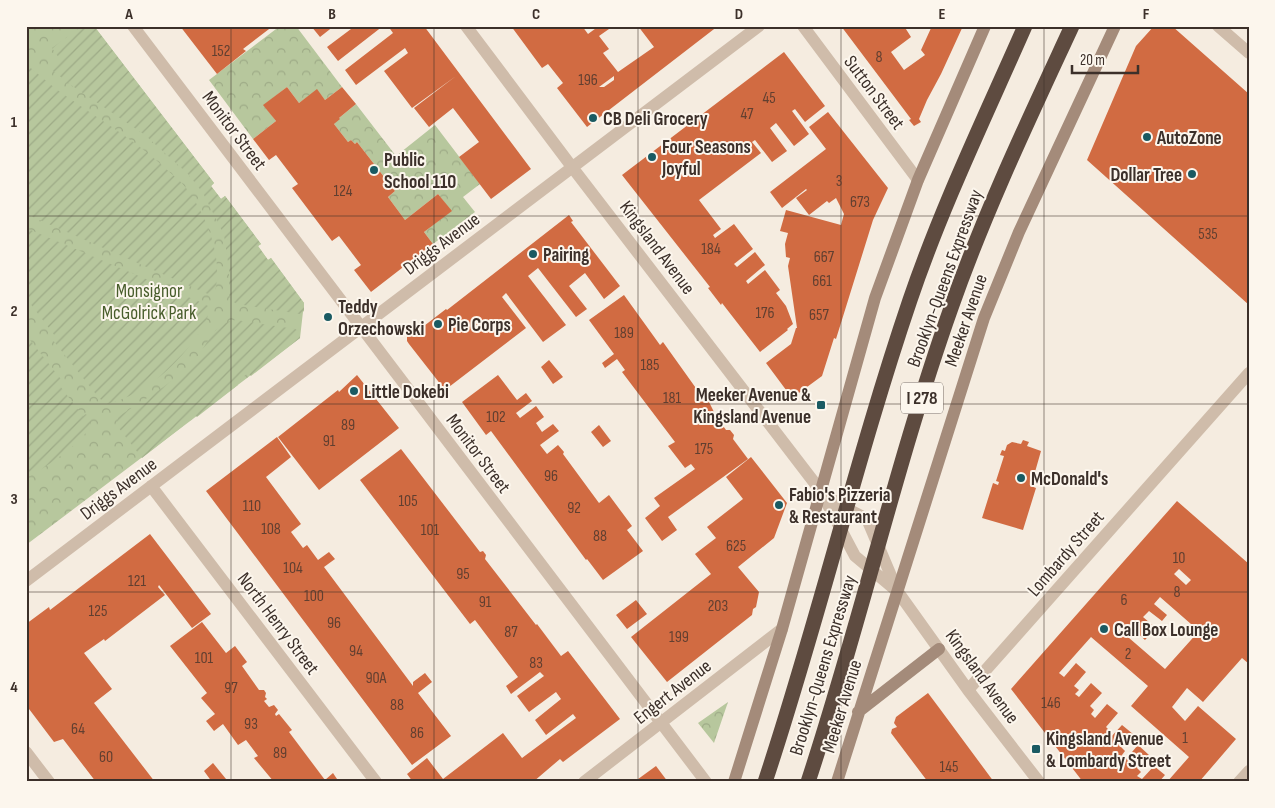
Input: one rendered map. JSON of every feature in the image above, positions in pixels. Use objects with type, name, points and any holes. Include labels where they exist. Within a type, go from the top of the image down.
[{"type":"highway","name":"Brooklyn-Queens Expressway","points":[[765,782],[874,414],[910,300],[955,183],[1025,26]]},
{"type":"highway","name":"Brooklyn-Queens Expressway","points":[[808,782],[948,316],[995,197],[1072,26]]},
{"type":"main road","points":[[734,782],[782,629],[866,328],[918,180],[985,26]]},
{"type":"main road","name":"Meeker Avenue","points":[[837,782],[984,318],[1019,232],[1115,26]]},
{"type":"main road","points":[[858,712],[939,649]]},
{"type":"street","name":"Monitor Street","points":[[133,26],[706,782]]},
{"type":"street","name":"Kingsland Avenue","points":[[466,26],[820,490],[855,556],[898,592]]},
{"type":"street","name":"Driggs Avenue","points":[[26,581],[759,26]]},
{"type":"street","name":"Sutton Street","points":[[802,26],[918,180]]},
{"type":"street","points":[[1218,26],[1249,53]]},
{"type":"street","name":"Lombardy Street","points":[[968,690],[1249,373]]},
{"type":"street","name":"North Henry Street","points":[[152,486],[376,782]]},
{"type":"street","name":"Kingsland Avenue","points":[[820,490],[838,504],[866,519],[898,592],[968,690],[1039,782]]},
{"type":"street","name":"Engert Avenue","points":[[584,782],[782,629]]},
{"type":"street","points":[[26,752],[49,782]]},
{"type":"street","points":[[1239,782],[1249,771]]},
{"type":"green space","name":"Monsignor McGolrick Park","points":[[26,26],[94,26],[214,183],[211,186],[221,199],[225,196],[261,244],[258,246],[268,260],[271,258],[304,303],[300,338],[26,545]]},
{"type":"green space","points":[[82,26],[94,26],[214,183],[211,186],[221,199],[225,196],[261,244],[258,246],[268,260],[271,258],[304,303],[304,311],[300,314],[237,304],[232,301],[229,295],[229,269],[224,235],[203,193],[188,174],[145,135],[71,85],[48,67],[59,58],[52,48]]},
{"type":"green space","points":[[280,26],[296,26],[342,87],[325,100],[317,90],[299,103],[287,87],[264,105],[276,121],[253,139],[209,80]]},
{"type":"green space","points":[[26,64],[56,89],[138,146],[184,185],[201,211],[211,237],[217,264],[215,292],[208,294],[26,214]]},
{"type":"green space","points":[[356,104],[396,156],[435,125],[480,184],[463,197],[475,212],[433,244],[424,232],[451,211],[438,194],[405,220],[388,197],[395,191],[357,142],[355,144],[351,140],[348,142],[334,124]]},
{"type":"green space","points":[[26,228],[208,306],[208,316],[200,331],[182,355],[160,376],[135,393],[107,404],[99,398],[52,339],[55,336],[29,302],[26,303]]},
{"type":"green space","points":[[236,320],[295,329],[300,332],[300,338],[251,376],[248,373],[237,382],[238,385],[197,417],[193,413],[181,423],[183,426],[142,458],[118,427],[118,417],[178,376],[201,352],[217,329],[228,322]]},
{"type":"green space","points":[[26,335],[64,383],[60,386],[83,416],[86,414],[90,419],[90,425],[73,446],[42,469],[26,478]]},
{"type":"green space","points":[[728,702],[714,743],[698,723]]},
{"type":"building","points":[[180,26],[226,26],[228,29],[232,26],[273,26],[243,49],[246,51],[217,74]]},
{"type":"building","points":[[311,26],[334,26],[320,37]]},
{"type":"building","points":[[355,26],[383,26],[338,61],[327,47]]},
{"type":"building","points":[[388,26],[424,26],[531,169],[491,199],[459,157],[479,142],[453,108],[429,127],[414,108],[456,76],[412,108],[384,71],[408,53],[405,48],[356,85],[345,70],[393,33]]},
{"type":"building","points":[[511,26],[582,26],[588,34],[599,26],[607,26],[609,29],[599,36],[609,49],[603,53],[618,72],[654,47],[638,26],[718,26],[587,127],[557,88],[563,83],[548,64],[542,68]],"holes":[[[614,76],[614,80],[604,87],[599,87]]]},
{"type":"building","points":[[841,26],[904,26],[911,37],[891,52],[904,70],[925,55],[921,50],[932,26],[963,26],[927,100],[919,119],[921,122],[914,126],[909,120],[911,119]]},
{"type":"building","points":[[1154,26],[1172,26],[1249,94],[1249,305],[1087,160],[1136,46]]},
{"type":"building","points":[[784,52],[825,106],[805,122],[795,109],[792,111],[809,134],[794,146],[776,123],[770,128],[787,151],[772,162],[755,140],[752,142],[761,153],[699,200],[721,229],[713,235],[715,238],[734,224],[753,249],[734,264],[737,267],[755,252],[765,265],[746,281],[748,284],[765,270],[780,290],[776,293],[786,306],[793,324],[760,352],[722,303],[721,305],[708,288],[710,287],[622,175]]},
{"type":"building","points":[[287,87],[299,103],[317,89],[325,100],[342,87],[356,104],[334,124],[348,142],[351,140],[355,144],[357,142],[395,191],[388,197],[405,220],[438,194],[452,211],[424,232],[433,244],[371,292],[354,270],[361,265],[339,236],[332,241],[292,188],[298,184],[276,155],[269,160],[253,139],[276,121],[263,105]]},
{"type":"building","points":[[828,112],[888,188],[873,220],[836,339],[834,338],[822,376],[792,398],[766,363],[791,344],[797,328],[788,266],[790,258],[786,257],[785,244],[788,233],[780,231],[786,210],[841,225],[844,214],[836,198],[829,203],[827,201],[809,215],[796,198],[806,189],[782,208],[770,192],[826,149],[809,127]]},
{"type":"building","points":[[569,215],[573,221],[571,222],[620,286],[604,299],[585,273],[569,286],[587,309],[576,317],[538,268],[528,276],[566,325],[543,342],[506,293],[502,297],[526,328],[445,390],[409,344],[407,337],[447,310]]},
{"type":"building","points":[[624,295],[660,345],[663,342],[703,398],[707,398],[715,414],[719,414],[723,419],[721,423],[726,430],[730,430],[734,435],[733,439],[748,459],[668,517],[677,530],[662,541],[645,518],[660,506],[654,498],[695,469],[691,464],[685,468],[668,446],[675,442],[622,372],[625,370],[617,359],[605,368],[602,363],[614,354],[589,320]]},
{"type":"building","points":[[549,360],[563,377],[553,384],[541,367]]},
{"type":"building","points":[[357,375],[399,428],[319,490],[278,437],[338,390],[339,392]]},
{"type":"building","points":[[498,375],[517,400],[526,393],[532,401],[516,413],[520,418],[536,406],[544,417],[536,423],[542,432],[553,424],[559,431],[540,445],[547,454],[558,445],[599,503],[609,495],[632,526],[627,530],[643,551],[603,580],[586,560],[491,431],[486,435],[462,402]]},
{"type":"building","points":[[599,425],[611,441],[603,447],[591,432]]},
{"type":"building","points":[[277,437],[291,457],[266,477],[301,524],[291,532],[303,548],[307,545],[318,560],[329,552],[335,559],[324,567],[413,686],[413,682],[425,673],[432,682],[418,693],[451,736],[412,765],[206,491]]},
{"type":"building","points":[[1023,440],[1029,442],[1027,446],[1041,451],[1031,486],[1036,488],[1023,530],[982,518],[993,483],[998,485],[999,482],[996,481],[1004,456],[1000,455],[1002,450],[1005,451],[1007,445],[1012,442],[1021,444]]},
{"type":"building","points":[[401,449],[480,552],[483,551],[486,555],[485,559],[561,656],[568,651],[620,719],[563,762],[560,759],[533,782],[413,782],[407,774],[427,758],[443,779],[503,733],[522,758],[576,718],[573,714],[546,735],[535,720],[561,699],[556,692],[529,712],[517,696],[544,676],[540,672],[511,694],[506,686],[518,677],[475,620],[470,624],[360,480]]},
{"type":"building","points":[[751,457],[787,503],[774,538],[738,567],[759,592],[756,607],[753,609],[752,615],[667,682],[631,637],[711,574],[695,554],[716,538],[707,527],[743,499],[726,477]]},
{"type":"building","points":[[1177,501],[1249,564],[1249,664],[1242,658],[1203,702],[1187,688],[1172,707],[1185,721],[1198,706],[1236,739],[1199,782],[1167,782],[1189,757],[1131,706],[1148,686],[1091,637],[1059,673],[1064,677],[1076,663],[1086,672],[1074,686],[1079,690],[1075,694],[1079,697],[1091,683],[1102,693],[1090,706],[1094,710],[1091,714],[1095,718],[1107,704],[1118,713],[1106,727],[1109,730],[1106,734],[1110,738],[1122,725],[1133,734],[1121,747],[1125,751],[1122,755],[1126,759],[1138,745],[1149,755],[1137,768],[1141,772],[1137,776],[1142,779],[1154,766],[1165,775],[1159,782],[1083,782],[1011,689]],"holes":[[[1179,569],[1191,580],[1186,585],[1174,574]],[[1160,597],[1199,631],[1165,669],[1114,625],[1128,635],[1133,629],[1145,640],[1156,628],[1143,617],[1149,611],[1162,621],[1167,615],[1154,604]]]},
{"type":"building","points":[[150,534],[211,614],[192,628],[159,585],[158,587],[165,595],[105,641],[104,639],[84,653],[112,689],[94,703],[155,782],[96,782],[63,739],[54,742],[26,705],[26,624],[49,607],[50,610]]},
{"type":"building","points":[[636,600],[647,614],[627,629],[616,615]]},
{"type":"building","points":[[202,622],[226,653],[235,646],[247,662],[242,666],[259,690],[264,690],[266,693],[265,697],[267,699],[264,701],[269,707],[274,705],[278,710],[275,714],[276,716],[279,714],[292,730],[289,732],[325,780],[333,773],[339,782],[274,782],[254,758],[258,756],[246,740],[238,745],[223,724],[214,731],[206,721],[215,714],[201,698],[207,693],[170,646]]},
{"type":"building","points":[[928,693],[994,782],[928,782],[891,733],[892,729],[897,727],[894,723],[896,717]]},
{"type":"building","points":[[213,763],[228,782],[212,782],[204,771]]},
{"type":"building","points":[[656,766],[668,782],[634,782]]},
{"type":"place","name":"CB Deli Grocery","points":[[593,118]]},
{"type":"place","name":"AutoZone","points":[[1147,137]]},
{"type":"place","name":"Four Seasons Joyful","points":[[652,157]]},
{"type":"place","name":"Public School 110","points":[[374,170]]},
{"type":"place","name":"Dollar Tree","points":[[1192,174]]},
{"type":"place","name":"Pairing","points":[[533,254]]},
{"type":"place","name":"Teddy Orzechowski","points":[[328,317]]},
{"type":"place","name":"Pie Corps","points":[[438,324]]},
{"type":"place","name":"Little Dokebi","points":[[354,391]]},
{"type":"place","name":"Meeker Avenue & Kingsland Avenue","points":[[821,405]]},
{"type":"place","name":"McDonald's","points":[[1021,478]]},
{"type":"place","name":"Fabio's Pizzeria & Restaurant","points":[[779,505]]},
{"type":"place","name":"Call Box Lounge","points":[[1104,629]]},
{"type":"place","name":"Kingsland Avenue & Lombardy Street","points":[[1036,749]]}]
